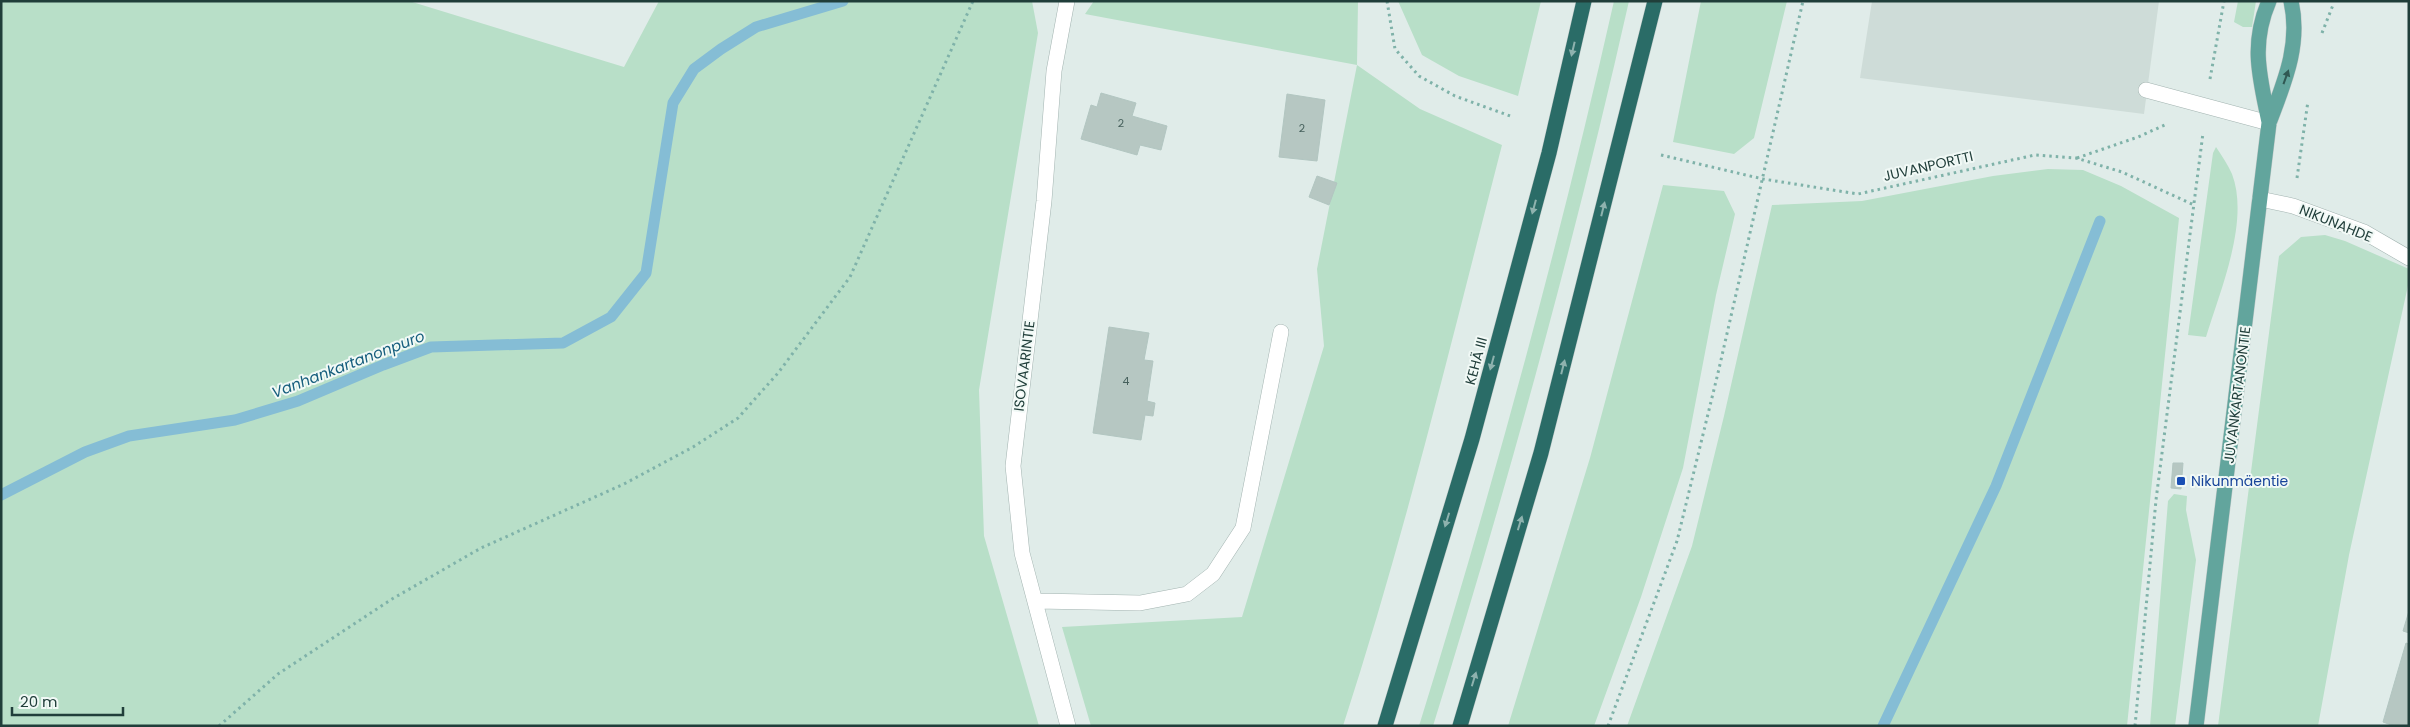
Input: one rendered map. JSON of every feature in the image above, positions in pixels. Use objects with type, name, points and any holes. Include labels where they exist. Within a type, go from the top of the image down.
[{"type":"highway","name":"KEHÄ III","points":[[1385,726],[1472,439],[1549,153],[1584,1]]},
{"type":"highway","points":[[1460,726],[1542,453],[1655,1]]},
{"type":"main road","name":"JUVANKARTANONTIE","points":[[2269,1],[2263,16],[2256,58],[2269,123]]},
{"type":"main road","name":"JUVANKARTANONTIE","points":[[2196,726],[2269,123],[2289,69],[2296,22],[2291,1]]},
{"type":"street","name":"ISOVAARINTIE","points":[[1067,1],[1054,71],[1044,201],[1012,466],[1022,553],[1068,726]]},
{"type":"street","points":[[2146,90],[2269,123]]},
{"type":"street","name":"NIKUNAHDE","points":[[2260,199],[2293,206],[2364,232],[2409,258]]},
{"type":"street","points":[[1036,601],[1140,603],[1187,594],[1213,574],[1243,528],[1280,332]]},
{"type":"path","points":[[219,726],[278,674],[392,599],[481,548],[624,484],[693,447],[738,418],[778,373],[850,277],[973,1]]},
{"type":"path","points":[[1387,1],[1395,49],[1419,76],[1455,96],[1513,117]]},
{"type":"path","points":[[1608,726],[1676,541],[1763,179],[1803,1]]},
{"type":"path","points":[[2135,726],[2156,500],[2206,107],[2224,1]]},
{"type":"path","points":[[2320,40],[2333,5]]},
{"type":"path","points":[[2293,206],[2309,98]]},
{"type":"path","points":[[2076,158],[2138,137],[2206,107]]},
{"type":"path","name":"JUVANPORTTI","points":[[1660,155],[1763,179],[1858,194],[2035,155],[2076,158],[2122,172],[2194,205]]},
{"type":"shaded area","points":[[1872,1],[2159,1],[2144,114],[1860,78]]},
{"type":"green space","points":[[1,1],[409,1],[624,67],[659,1],[1032,1],[1038,33],[979,390],[984,536],[1039,726],[1,726]]},
{"type":"green space","points":[[1094,1],[1358,1],[1357,65],[1085,14]]},
{"type":"green space","points":[[1398,1],[1541,1],[1518,96],[1459,76],[1422,55]]},
{"type":"green space","points":[[1614,1],[1629,1],[1586,184],[1538,365],[1487,546],[1433,726],[1419,726],[1473,546],[1524,365],[1571,184]]},
{"type":"green space","points":[[1701,1],[1787,1],[1754,138],[1734,154],[1673,142]]},
{"type":"green space","points":[[2238,1],[2256,1],[2252,27],[2243,27],[2234,22]]},
{"type":"green space","points":[[1357,65],[1420,109],[1502,145],[1407,509],[1366,654],[1343,726],[1091,726],[1062,627],[1242,617],[1324,346],[1317,269]]},
{"type":"green space","points":[[2216,147],[2232,174],[2237,193],[2238,213],[2231,256],[2206,337],[2188,335],[2213,153]]},
{"type":"green space","points":[[2048,169],[2083,170],[2121,186],[2179,218],[2127,726],[1627,726],[1692,546],[1772,205],[1862,201],[1993,176]]},
{"type":"green space","points":[[1663,185],[1724,191],[1735,214],[1716,295],[1683,468],[1641,597],[1594,726],[1508,726],[1590,458]]},
{"type":"green space","points":[[2325,235],[2345,241],[2409,269],[2409,281],[2349,555],[2318,726],[2218,726],[2279,256],[2301,237]]},
{"type":"green space","points":[[2174,494],[2187,496],[2186,510],[2196,560],[2175,726],[2150,726],[2168,501]]},
{"type":"building","points":[[1101,93],[1136,103],[1132,116],[1167,126],[1161,150],[1140,145],[1137,155],[1081,139],[1091,105],[1097,107]]},
{"type":"building","points":[[1287,94],[1325,100],[1317,161],[1279,157]]},
{"type":"building","points":[[1317,176],[1337,183],[1329,205],[1309,197]]},
{"type":"building","points":[[1109,327],[1149,333],[1144,360],[1153,361],[1147,401],[1155,403],[1153,416],[1145,415],[1141,440],[1093,433]]},
{"type":"building","points":[[2173,463],[2183,463],[2181,489],[2171,488]]},
{"type":"building","points":[[2409,611],[2409,633],[2403,631]]},
{"type":"building","points":[[2406,643],[2409,644],[2409,726],[2394,726],[2383,722]]},
{"type":"waterway","name":"Vanhankartanonpuro","points":[[1,495],[85,452],[129,436],[235,420],[298,401],[431,347],[563,343],[611,317],[646,273],[673,103],[694,69],[756,27],[843,1]]},
{"type":"waterway","points":[[1883,726],[1996,486],[2100,221]]},
{"type":"place","name":"Nikunmäentie","points":[[2181,481]]}]
